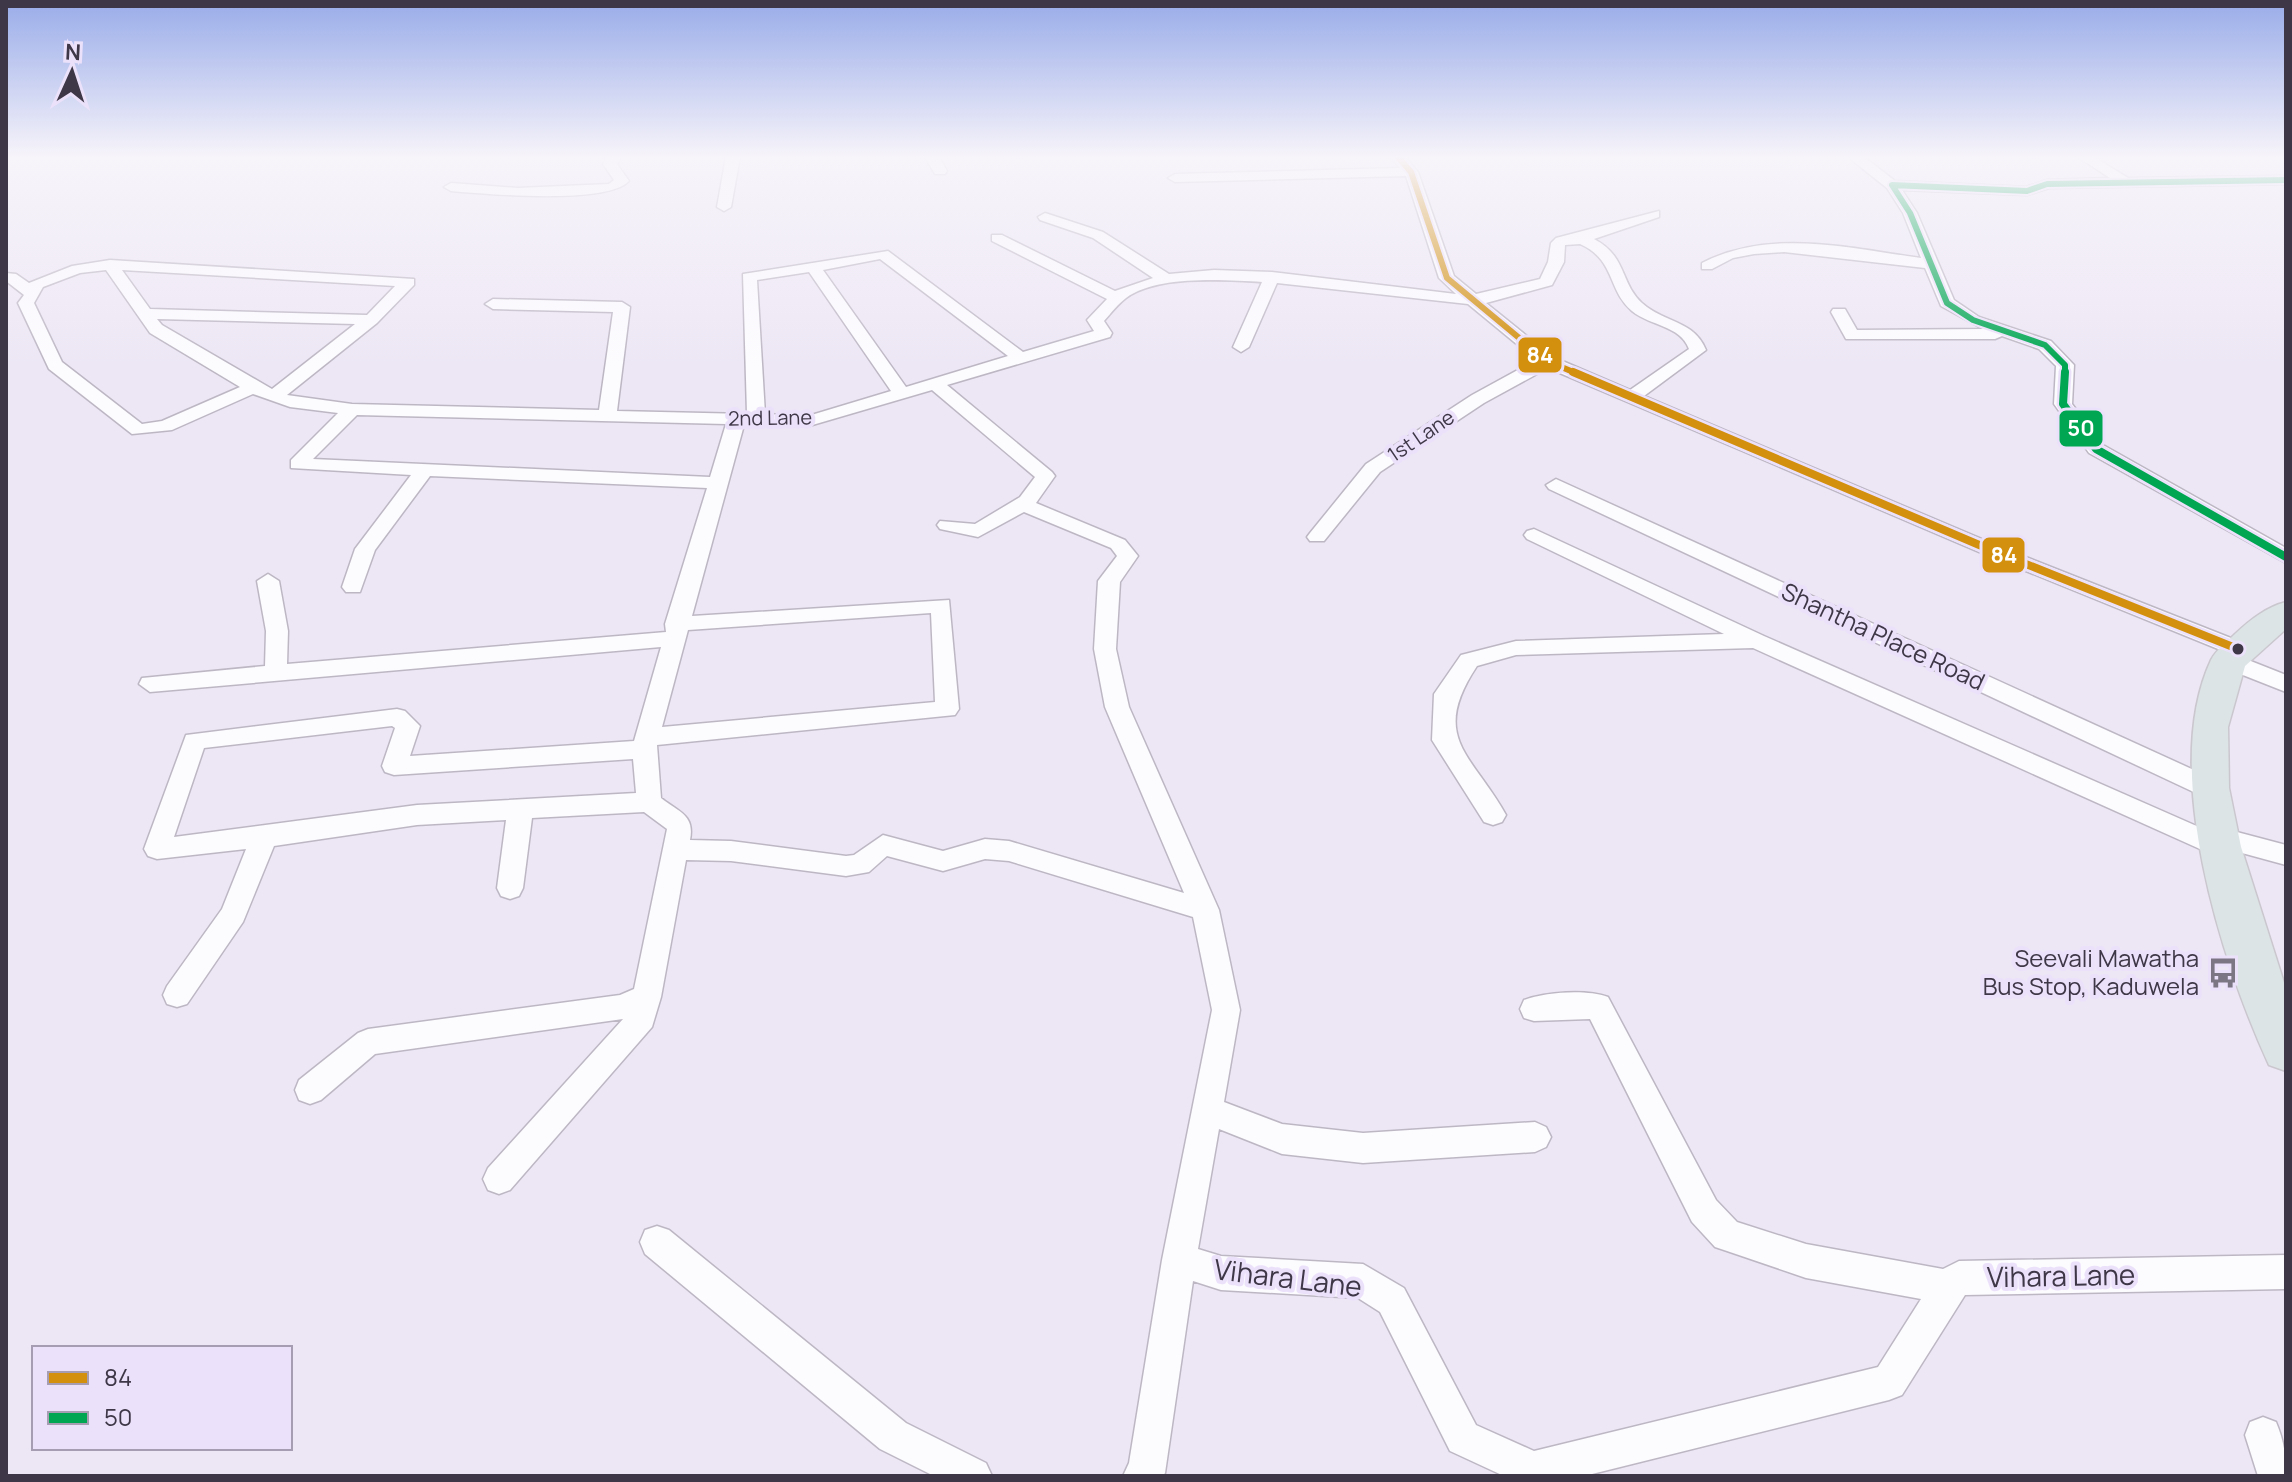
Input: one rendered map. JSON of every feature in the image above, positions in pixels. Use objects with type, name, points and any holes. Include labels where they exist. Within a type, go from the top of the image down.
[{"type":"main road","points":[[2285,1045],[2248,947],[2219,842],[2209,788],[2209,727],[2233,655],[2286,613]]},
{"type":"street","points":[[1072,226],[1098,235],[1166,279]]},
{"type":"street","points":[[1429,226],[1447,278],[1547,361],[2233,655],[2286,684]]},
{"type":"street","points":[[997,238],[1115,297],[1132,287],[1166,279],[1272,277],[1369,291],[1476,299],[1546,282],[1556,262],[1558,243],[1618,226]]},
{"type":"street","points":[[1915,226],[1947,303],[1973,320],[2045,345],[2065,365],[2063,404],[2096,449],[2286,557]]},
{"type":"street","points":[[1581,239],[1609,254],[1637,308],[1682,329],[1696,342],[1698,350],[1630,398]]},
{"type":"street","points":[[1707,266],[1723,254],[1791,248],[1929,264]]},
{"type":"street","points":[[649,802],[645,743],[674,632],[699,553],[715,483],[746,420],[749,277],[883,254],[1021,358]]},
{"type":"street","points":[[253,388],[166,426],[138,430],[55,365],[26,303],[36,284],[77,269],[110,265],[408,282],[371,320],[274,396]]},
{"type":"street","name":"2nd Lane","points":[[110,265],[156,329],[253,388],[290,402],[352,409],[809,421],[1104,333],[1095,320],[1105,302],[1115,297]]},
{"type":"street","points":[[813,267],[902,394]]},
{"type":"street","points":[[10,277],[33,294]]},
{"type":"street","points":[[1241,347],[1272,277]]},
{"type":"street","points":[[493,304],[622,307],[607,416]]},
{"type":"street","points":[[1839,312],[1852,335],[2020,334]]},
{"type":"street","points":[[146,314],[371,320]]},
{"type":"street","name":"1st Lane","points":[[1317,537],[1373,468],[1478,399],[1547,361]]},
{"type":"street","points":[[935,384],[1045,476],[1042,486],[1021,504],[978,531],[947,525]]},
{"type":"street","points":[[352,409],[298,464],[715,483]]},
{"type":"street","points":[[353,587],[365,549],[424,470]]},
{"type":"street","name":"Shantha Place Road","points":[[1556,485],[2209,788]]},
{"type":"street","name":"Vihara Lane","points":[[1021,504],[1118,544],[1128,556],[1109,581],[1105,649],[1114,692],[1205,910],[1226,1010],[1179,1260],[1221,1273],[1363,1281],[1392,1300],[1463,1438],[1533,1470],[1889,1382],[1948,1287],[1959,1278],[2286,1272]]},
{"type":"street","points":[[1534,535],[1756,641],[2219,842],[2286,855]]},
{"type":"street","points":[[268,581],[277,631],[276,670]]},
{"type":"street","points":[[150,684],[941,605],[947,709],[645,743],[394,766],[408,726],[397,717],[194,741],[157,849],[417,815],[520,812],[649,802],[680,826],[642,1018],[499,1179]]},
{"type":"street","points":[[1493,815],[1444,740],[1446,694],[1469,660],[1516,648],[1756,641]]},
{"type":"street","points":[[510,888],[520,812]]},
{"type":"street","points":[[177,995],[233,914],[264,837]]},
{"type":"street","points":[[676,850],[731,851],[846,866],[860,865],[883,845],[943,861],[985,849],[1009,851],[1205,910]]},
{"type":"street","points":[[310,1090],[368,1042],[621,1007],[647,997]]},
{"type":"street","points":[[1534,1009],[1598,1006],[1704,1211],[1727,1235],[1806,1261],[1948,1287]]},
{"type":"street","points":[[1206,1109],[1282,1139],[1363,1148],[1535,1137]]},
{"type":"street","points":[[657,1242],[893,1436],[973,1476]]},
{"type":"street","points":[[1142,1476],[1146,1473],[1179,1260]]},
{"type":"street","points":[[2263,1435],[2277,1476]]},
{"type":"transit line","name":"84","points":[[1429,226],[1447,278],[1547,361],[1991,550],[2238,649]]},
{"type":"transit line","name":"50","points":[[1915,226],[1947,303],[1973,320],[2045,345],[2065,365],[2063,404],[2096,449],[2286,557]]},
{"type":"place","name":"Seevali Mawatha Bus Stop, Kaduwela","points":[[2223,973]]}]
